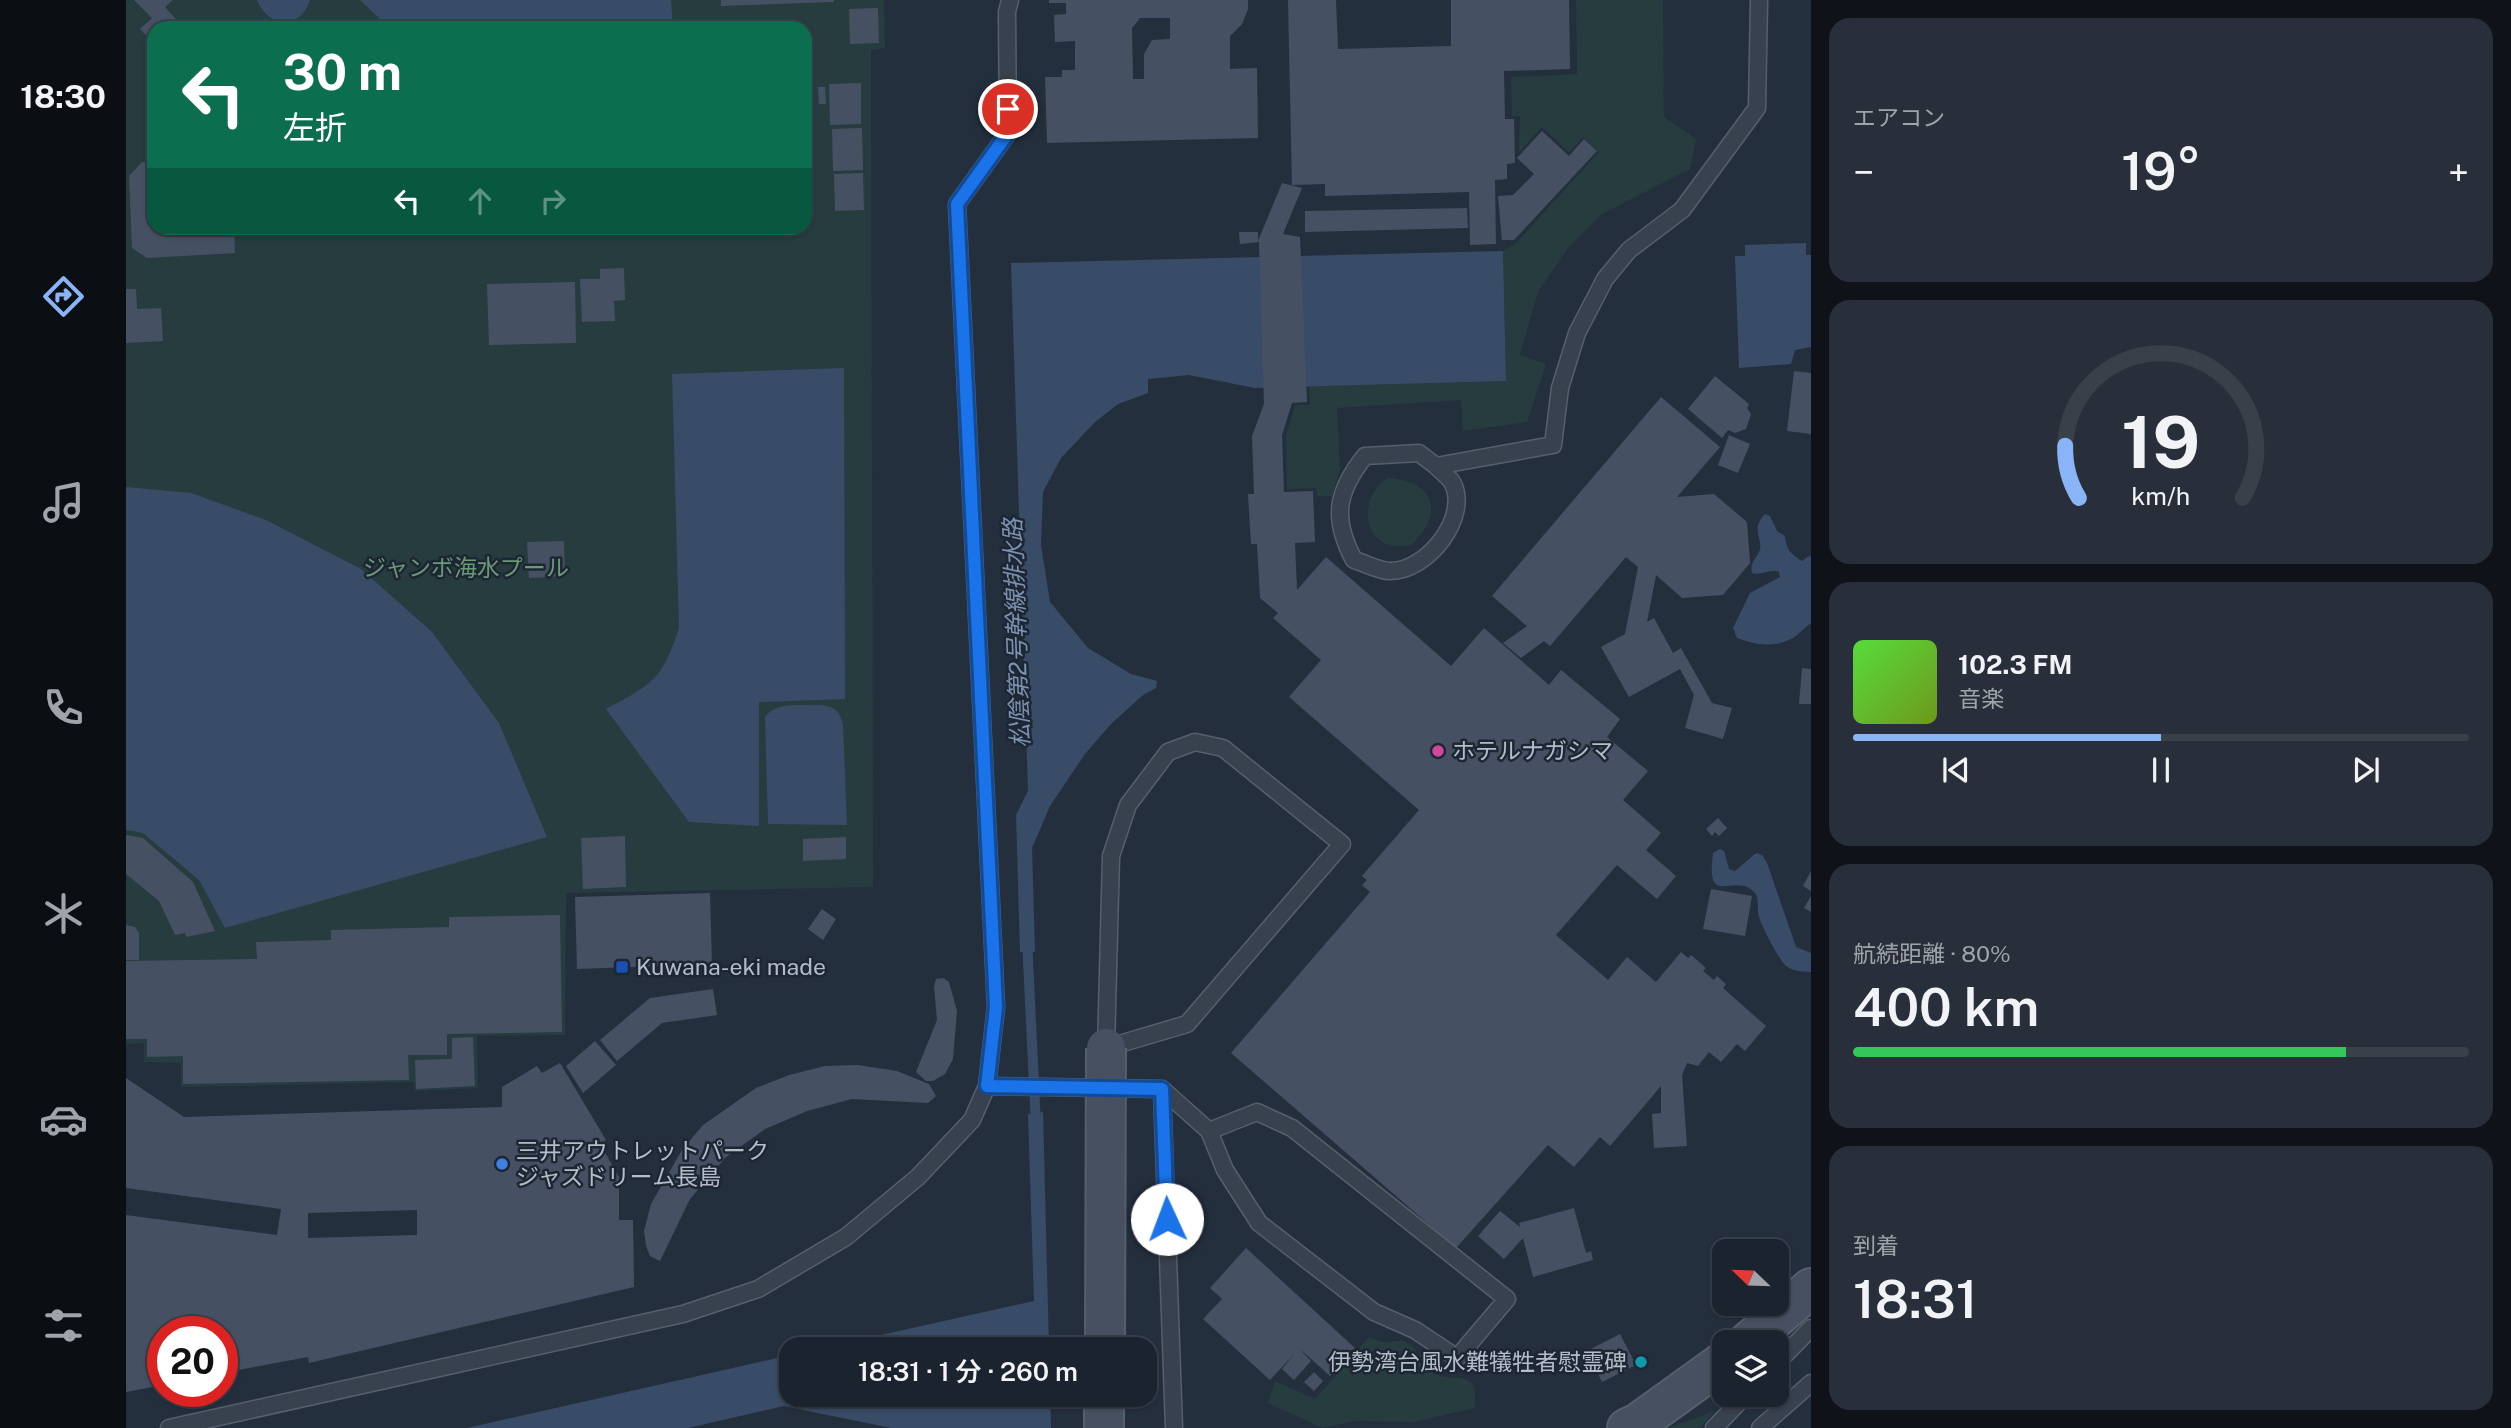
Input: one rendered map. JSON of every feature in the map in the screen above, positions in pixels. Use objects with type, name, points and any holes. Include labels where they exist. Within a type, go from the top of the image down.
[{"type":"street","points":[[1105,1337],[1107,1048]]},
{"type":"street","points":[[1762,1330],[1811,1288]]},
{"type":"street","points":[[1627,1428],[1638,1423],[1712,1370]]},
{"type":"street","points":[[1104,1407],[1104,1428]]},
{"type":"lane","points":[[169,1428],[683,1314],[758,1289],[846,1237],[918,1177],[972,1119],[987,1086],[996,1007],[957,204],[1008,133],[1007,12],[1010,0]]},
{"type":"lane","points":[[1436,466],[1452,482],[1457,507],[1442,541],[1420,563],[1390,571],[1354,560],[1342,538],[1339,507],[1350,475],[1365,456],[1419,453],[1436,466],[1553,445],[1560,388],[1577,333],[1605,279],[1629,250],[1682,210],[1757,108],[1759,0]]},
{"type":"lane","points":[[1195,742],[1223,748],[1342,844],[1186,1024],[1107,1048],[1111,856],[1128,805],[1168,752],[1195,742]]},
{"type":"lane","points":[[987,1086],[1162,1089],[1209,1131],[1225,1170],[1259,1223],[1374,1312],[1415,1330],[1457,1358],[1507,1299],[1292,1128],[1257,1112],[1209,1131]]},
{"type":"lane","points":[[1162,1089],[1174,1428]]},
{"type":"lane","points":[[1789,1351],[1811,1328]]},
{"type":"lane","points":[[1760,1428],[1811,1383]]},
{"type":"lane","points":[[1714,1428],[1734,1407]]},
{"type":"green space","name":"ジャンボ海水プール","points":[[126,0],[884,0],[885,48],[871,50],[873,887],[566,893],[565,1035],[477,1036],[478,1088],[415,1091],[414,1082],[181,1087],[181,1063],[144,1062],[144,1043],[126,1044]]},
{"type":"green space","points":[[1576,0],[1663,0],[1664,117],[1696,139],[1690,169],[1602,214],[1568,248],[1538,292],[1520,355],[1546,364],[1527,422],[1463,431],[1461,400],[1337,408],[1340,470],[1332,496],[1317,496],[1316,488],[1287,489],[1286,436],[1295,405],[1310,405],[1309,386],[1506,381],[1503,251],[1516,243],[1599,152],[1583,137],[1569,152],[1542,127],[1519,152],[1520,116],[1512,116],[1511,77],[1577,74]]},
{"type":"green space","points":[[1388,478],[1416,485],[1425,492],[1430,501],[1428,522],[1411,545],[1396,546],[1382,542],[1369,526],[1369,504],[1379,485]]},
{"type":"green space","points":[[1369,1337],[1382,1342],[1406,1342],[1434,1374],[1468,1380],[1473,1385],[1475,1394],[1474,1408],[1414,1422],[1356,1421],[1322,1428],[1268,1403],[1275,1381],[1315,1399]]},
{"type":"green space","points":[[1715,1411],[1700,1428],[1668,1428]]},
{"type":"water","points":[[257,0],[310,0],[306,10],[292,21],[276,20],[262,9]]},
{"type":"water","points":[[360,0],[671,0],[672,21],[382,21]]},
{"type":"water","points":[[1806,243],[1806,255],[1811,255],[1811,347],[1795,350],[1791,364],[1739,368],[1735,256],[1745,256],[1745,245]]},
{"type":"water","points":[[1503,251],[1506,381],[1255,388],[1189,375],[1148,379],[1148,393],[1118,404],[1095,422],[1061,458],[1043,492],[1041,545],[1050,602],[1088,648],[1131,674],[1157,681],[1156,688],[1143,695],[1111,724],[1085,754],[1050,806],[1032,848],[1035,952],[1020,952],[1016,815],[1028,791],[1011,263]]},
{"type":"water","points":[[844,368],[845,699],[759,702],[759,826],[689,822],[606,709],[654,679],[667,659],[679,628],[672,374]]},
{"type":"water","points":[[126,487],[191,493],[266,520],[361,569],[432,632],[499,723],[547,837],[225,928],[199,880],[143,833],[126,830]]},
{"type":"water","points":[[1765,514],[1770,516],[1777,531],[1785,536],[1792,554],[1802,561],[1811,557],[1811,623],[1786,641],[1758,644],[1737,638],[1733,628],[1750,593],[1780,577],[1776,571],[1752,573],[1752,564],[1760,548],[1758,525]]},
{"type":"water","points":[[821,705],[836,710],[843,724],[847,825],[768,824],[765,717],[783,706]]},
{"type":"water","points":[[1720,849],[1724,851],[1729,869],[1735,871],[1756,853],[1762,855],[1796,947],[1811,953],[1811,972],[1791,969],[1782,961],[1761,922],[1757,896],[1753,891],[1745,886],[1717,885],[1713,880],[1713,853]]},
{"type":"water","points":[[1043,1112],[1049,1337],[872,1337],[1034,1301],[1028,1114]]},
{"type":"water","points":[[779,1358],[780,1407],[688,1428],[467,1428]]},
{"type":"water","points":[[789,1407],[1050,1407],[1051,1428],[891,1428]]},
{"type":"building","points":[[134,0],[173,0],[165,7],[178,21],[149,21],[152,18]]},
{"type":"building","points":[[721,0],[834,0],[834,2],[721,6]]},
{"type":"building","points":[[1049,0],[1248,0],[1248,9],[1242,24],[1230,36],[1230,69],[1257,68],[1258,138],[1047,143],[1045,77],[1062,77],[1062,70],[1075,70],[1075,41],[1055,42],[1054,15],[1066,14],[1066,3],[1049,3]],"holes":[[[1140,18],[1170,18],[1170,39],[1152,40],[1144,54],[1144,79],[1133,79],[1132,28]]]},
{"type":"building","points":[[1288,0],[1336,0],[1338,49],[1451,46],[1451,0],[1569,0],[1570,69],[1504,71],[1505,119],[1514,119],[1515,163],[1507,164],[1507,179],[1495,180],[1496,244],[1470,245],[1469,192],[1325,196],[1325,184],[1292,185]]},
{"type":"building","points":[[878,8],[879,43],[850,44],[849,9]]},
{"type":"building","points":[[147,23],[147,36],[140,29]]},
{"type":"building","points":[[861,83],[861,124],[830,125],[829,84]]},
{"type":"building","points":[[818,87],[825,87],[826,104],[819,104]]},
{"type":"building","points":[[862,128],[863,170],[833,171],[832,129]]},
{"type":"building","points":[[1542,131],[1569,156],[1584,139],[1597,151],[1514,240],[1502,240],[1498,196],[1513,195],[1534,174],[1517,158]]},
{"type":"building","points":[[142,162],[147,162],[147,235],[234,235],[235,253],[147,258],[132,248],[129,176]]},
{"type":"building","points":[[863,173],[864,210],[835,211],[834,174]]},
{"type":"building","points":[[1282,183],[1302,188],[1283,234],[1300,237],[1307,402],[1292,403],[1282,435],[1284,492],[1313,491],[1315,542],[1295,543],[1297,590],[1326,557],[1451,666],[1484,628],[1549,685],[1561,670],[1620,719],[1607,737],[1648,771],[1623,800],[1661,833],[1646,850],[1676,876],[1657,899],[1617,865],[1556,935],[1608,980],[1627,957],[1656,982],[1681,952],[1688,958],[1691,955],[1706,968],[1703,971],[1714,980],[1717,976],[1726,984],[1723,988],[1766,1026],[1745,1051],[1737,1044],[1721,1062],[1709,1052],[1698,1066],[1687,1063],[1682,1075],[1687,1146],[1654,1148],[1652,1114],[1661,1113],[1661,1086],[1610,1146],[1600,1137],[1574,1167],[1548,1145],[1456,1248],[1231,1053],[1370,892],[1362,885],[1367,880],[1362,876],[1419,810],[1289,697],[1321,660],[1273,618],[1278,613],[1260,598],[1257,544],[1251,544],[1248,494],[1254,494],[1252,436],[1264,404],[1259,242],[1240,244],[1239,232],[1258,232],[1258,241]]},
{"type":"building","points":[[1467,208],[1468,228],[1305,232],[1305,211]]},
{"type":"building","points":[[624,268],[625,300],[614,301],[615,321],[582,322],[580,279],[600,279],[600,269]]},
{"type":"building","points":[[575,282],[576,343],[489,345],[487,284]]},
{"type":"building","points":[[126,289],[136,289],[137,309],[161,308],[163,341],[126,343]]},
{"type":"building","points":[[1794,371],[1811,373],[1811,434],[1787,431]]},
{"type":"building","points":[[1715,376],[1749,404],[1747,408],[1751,414],[1746,429],[1735,433],[1728,430],[1722,438],[1688,409]]},
{"type":"building","points":[[1661,397],[1720,447],[1677,497],[1714,494],[1747,522],[1750,563],[1723,595],[1682,598],[1656,575],[1647,622],[1654,618],[1673,653],[1681,648],[1712,703],[1732,708],[1723,739],[1685,728],[1694,695],[1680,669],[1629,697],[1601,647],[1625,634],[1638,567],[1626,557],[1550,646],[1544,641],[1521,658],[1503,643],[1527,626],[1492,596]]},
{"type":"building","points":[[1729,435],[1750,444],[1738,473],[1718,465]]},
{"type":"building","points":[[564,541],[565,576],[529,578],[527,542]]},
{"type":"building","points":[[1802,668],[1811,669],[1811,704],[1799,704]]},
{"type":"building","points":[[1718,818],[1727,828],[1719,836],[1715,832],[1712,836],[1706,829]]},
{"type":"building","points":[[126,835],[143,838],[193,882],[215,931],[186,937],[185,933],[175,935],[159,901],[126,874]]},
{"type":"building","points":[[625,836],[626,887],[583,889],[581,838]]},
{"type":"building","points":[[846,837],[846,859],[803,861],[803,839]]},
{"type":"building","points":[[1811,871],[1811,891],[1803,886]]},
{"type":"building","points":[[1711,889],[1752,896],[1745,936],[1703,929]]},
{"type":"building","points":[[710,893],[712,964],[577,969],[575,897]]},
{"type":"building","points":[[1811,896],[1811,912],[1804,908]]},
{"type":"building","points":[[822,909],[836,919],[823,940],[808,929]]},
{"type":"building","points":[[560,915],[562,1032],[447,1034],[447,1055],[408,1055],[409,1080],[183,1084],[183,1056],[147,1057],[147,1039],[126,1039],[126,961],[257,959],[256,942],[331,940],[331,930],[449,927],[449,917]]},
{"type":"building","points":[[126,925],[135,927],[139,933],[139,960],[126,960]]},
{"type":"building","points":[[943,978],[949,982],[957,1011],[953,1059],[945,1074],[933,1081],[926,1081],[916,1072],[937,1020],[934,986],[936,979]]},
{"type":"building","points":[[713,989],[717,1015],[662,1023],[617,1061],[600,1040],[650,998]]},
{"type":"building","points":[[473,1037],[475,1086],[416,1089],[415,1060],[452,1059],[452,1038]]},
{"type":"building","points":[[595,1041],[616,1065],[583,1093],[566,1066]]},
{"type":"building","points":[[560,1063],[606,1140],[600,1144],[619,1177],[619,1220],[633,1220],[634,1287],[309,1363],[308,1357],[238,1370],[238,1316],[147,1316],[147,1388],[126,1392],[126,1215],[277,1235],[281,1209],[126,1188],[126,1078],[184,1117],[502,1107],[502,1087],[537,1066],[542,1073]],"holes":[[[417,1210],[417,1235],[308,1238],[308,1213]]]},
{"type":"building","points":[[858,1065],[897,1071],[929,1084],[936,1096],[928,1103],[852,1099],[807,1111],[765,1129],[726,1157],[690,1199],[660,1261],[650,1256],[644,1231],[651,1204],[682,1150],[703,1125],[756,1088],[789,1075],[825,1066]]},
{"type":"building","points":[[1574,1208],[1586,1253],[1591,1251],[1593,1260],[1533,1277],[1523,1238],[1504,1259],[1478,1236],[1500,1211],[1520,1227],[1519,1223]]},
{"type":"building","points":[[1246,1248],[1355,1348],[1330,1376],[1299,1348],[1311,1361],[1294,1380],[1282,1369],[1294,1354],[1270,1380],[1203,1319],[1222,1299],[1210,1288]]},
{"type":"building","points":[[1620,1334],[1636,1365],[1602,1382],[1587,1351]]},
{"type":"building","points":[[1314,1372],[1323,1381],[1314,1391],[1304,1382]]},
{"type":"waterway","name":"松陰第2号幹線排水路","points":[[1027,939],[1036,1126]]},
{"type":"place","name":"ホテルナガシマ","points":[[1438,751]]},
{"type":"place","name":"Kuwana-eki made","points":[[622,967]]},
{"type":"place","name":"三井アウトレットパーク ジャズドリーム長島","points":[[502,1164]]},
{"type":"place","name":"伊勢湾台風水難犠牲者慰霊碑","points":[[1641,1362]]},
{"type":"route","points":[[1008,109],[1008,133],[957,204],[996,1007],[987,1086],[1162,1089],[1167,1219]]}]
